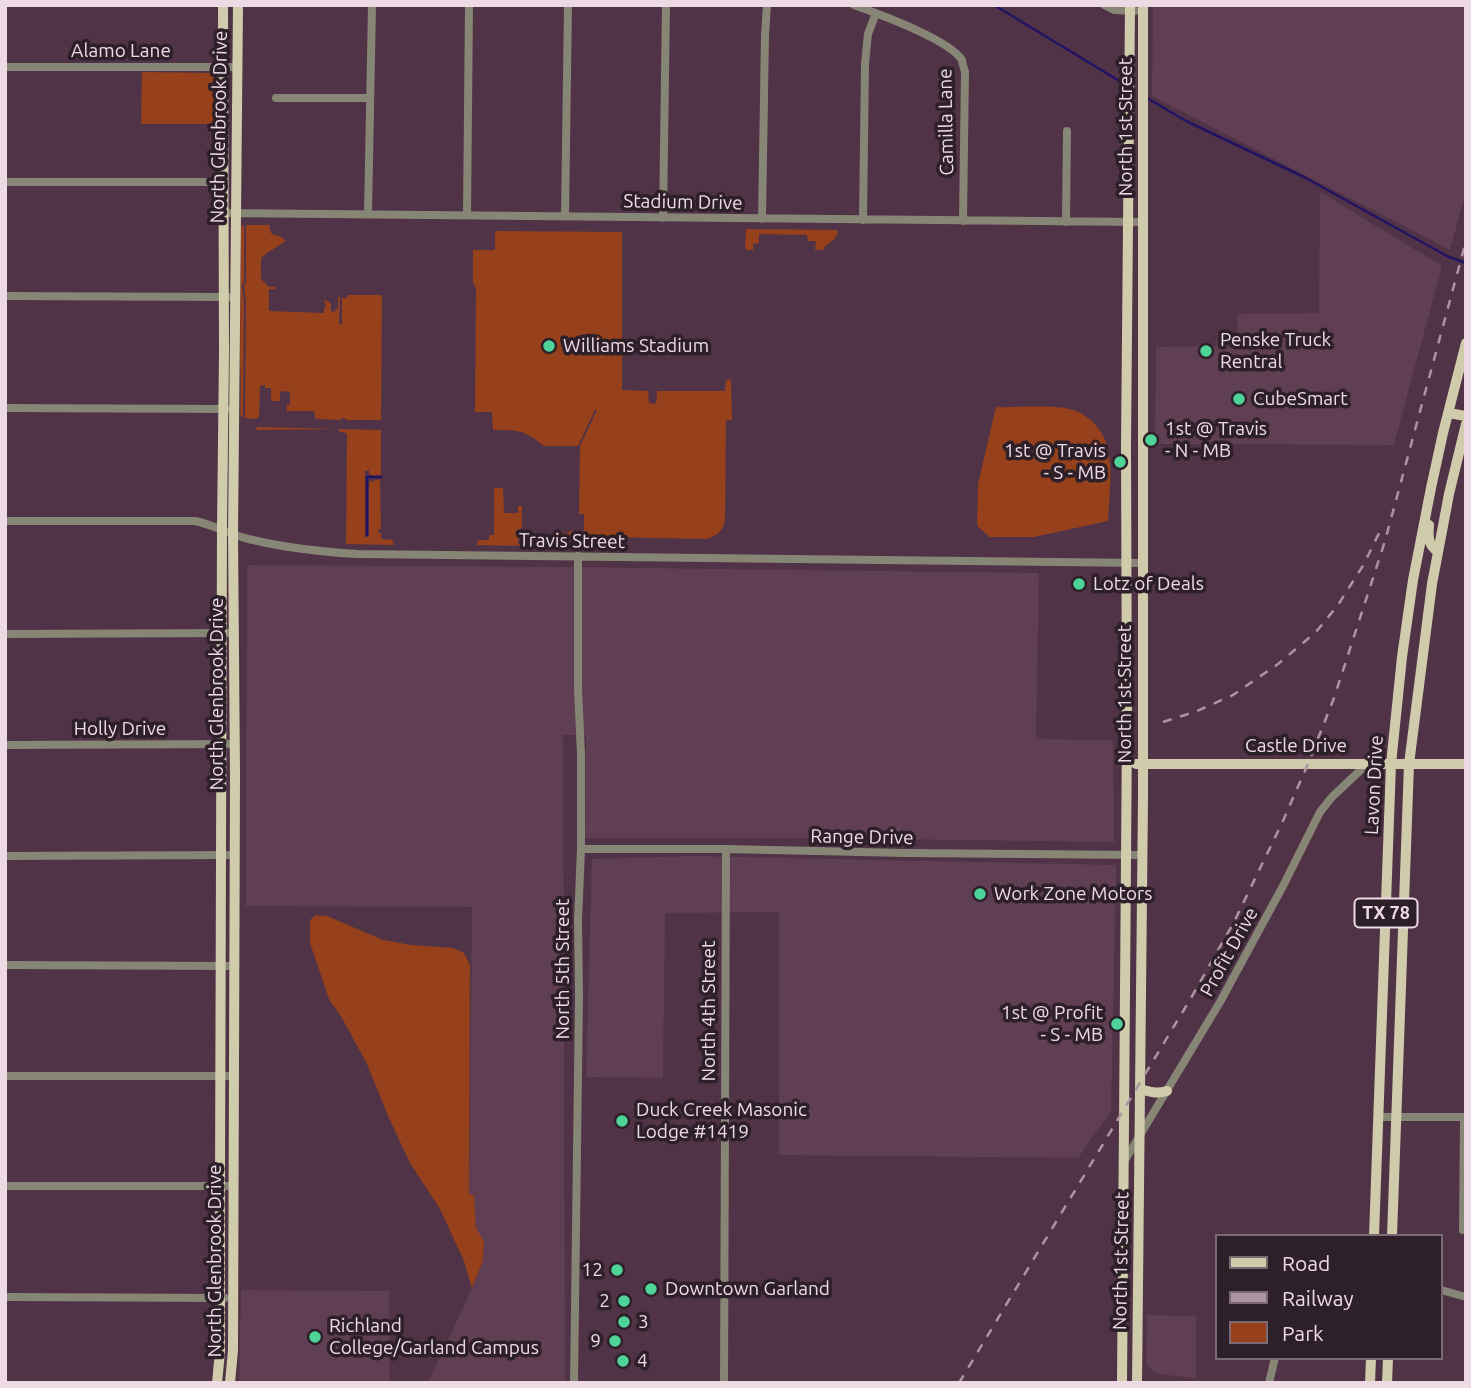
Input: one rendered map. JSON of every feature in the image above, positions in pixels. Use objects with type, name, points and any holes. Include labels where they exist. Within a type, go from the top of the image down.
[{"type":"main road","name":"North Glenbrook Drive","points":[[223,5],[223,213],[229,297]]},
{"type":"main road","name":"North Glenbrook Drive","points":[[230,1383],[233,1350],[232,1297],[220,1076],[222,528],[228,409],[229,297],[236,214],[238,5]]},
{"type":"main road","name":"North 1st Street","points":[[1122,1383],[1130,8]]},
{"type":"main road","name":"North 1st Street","points":[[1138,1383],[1143,855],[1143,8]]},
{"type":"main road","points":[[1130,101],[1138,156],[1143,162]]},
{"type":"main road","name":"Lavon Drive","points":[[1374,1234],[1391,764],[1402,657],[1413,580],[1466,343]]},
{"type":"main road","name":"North Glenbrook Drive","points":[[217,1383],[233,1076],[235,633],[228,409]]},
{"type":"main road","points":[[1448,414],[1466,415]]},
{"type":"main road","name":"Lavon Drive","points":[[1392,1234],[1409,764],[1421,659],[1438,552],[1466,424]]},
{"type":"main road","points":[[1126,458],[1142,458]]},
{"type":"main road","points":[[1432,488],[1428,538],[1432,548],[1438,552]]},
{"type":"main road","points":[[1127,589],[1142,589]]},
{"type":"main road","name":"Castle Drive","points":[[1126,764],[1466,764]]},
{"type":"main road","points":[[1125,1005],[1140,1005]]},
{"type":"main road","points":[[1140,1089],[1159,1093],[1167,1091]]},
{"type":"main road","points":[[1370,1383],[1371,1360]]},
{"type":"main road","points":[[1387,1383],[1388,1360]]},
{"type":"street","points":[[368,214],[372,5]]},
{"type":"street","points":[[467,215],[469,5]]},
{"type":"street","points":[[565,216],[568,5]]},
{"type":"street","points":[[663,218],[666,5]]},
{"type":"street","points":[[762,219],[767,5]]},
{"type":"street","name":"Camilla Lane","points":[[854,5],[906,25],[944,45],[962,61],[965,71],[963,221]]},
{"type":"street","points":[[1104,5],[1114,10],[1143,8]]},
{"type":"street","points":[[863,220],[865,64],[868,34],[876,13]]},
{"type":"street","name":"Alamo Lane","points":[[5,67],[236,67]]},
{"type":"street","points":[[276,98],[370,98]]},
{"type":"street","points":[[1066,222],[1067,131]]},
{"type":"street","points":[[5,182],[223,182]]},
{"type":"street","name":"Stadium Drive","points":[[223,213],[1142,222]]},
{"type":"street","points":[[5,296],[229,297]]},
{"type":"street","points":[[5,408],[228,409]]},
{"type":"street","name":"Travis Street","points":[[5,521],[195,521],[266,543],[358,554],[1142,563]]},
{"type":"street","name":"North 5th Street","points":[[574,1383],[581,849],[578,556]]},
{"type":"street","points":[[5,634],[235,633]]},
{"type":"street","name":"Holly Drive","points":[[5,744],[235,744]]},
{"type":"street","name":"Profit Drive","points":[[1125,1160],[1220,1002],[1320,812],[1367,764]]},
{"type":"street","name":"Range Drive","points":[[581,849],[1143,855]]},
{"type":"street","name":"North 4th Street","points":[[724,1383],[726,849]]},
{"type":"street","points":[[5,856],[235,855]]},
{"type":"street","points":[[5,965],[234,966]]},
{"type":"street","points":[[5,1076],[233,1076]]},
{"type":"street","points":[[1379,1117],[1465,1117],[1463,1230]]},
{"type":"street","points":[[5,1186],[226,1186]]},
{"type":"street","points":[[1443,1291],[1466,1297]]},
{"type":"street","points":[[5,1297],[232,1297]]},
{"type":"street","points":[[1269,1383],[1275,1360]]},
{"type":"shaded area","points":[[1153,5],[1466,5],[1466,191],[1450,250],[1152,96]]},
{"type":"shaded area","points":[[1320,192],[1442,266],[1394,445],[1155,444],[1156,347],[1237,346],[1238,314],[1319,313]]},
{"type":"shaded area","points":[[247,565],[1039,573],[1036,739],[1113,740],[1114,842],[585,838],[586,735],[563,735],[565,1383],[428,1383],[483,1261],[484,1241],[476,1228],[474,1196],[469,1194],[472,907],[246,906]]},
{"type":"shaded area","points":[[694,856],[1116,865],[1111,1111],[1078,1158],[779,1155],[779,912],[665,913],[663,1078],[586,1077],[592,859]]},
{"type":"shaded area","name":"Richland College/Garland Campus","points":[[241,1290],[389,1291],[390,1383],[239,1383]]},
{"type":"shaded area","points":[[1147,1315],[1196,1316],[1196,1378],[1157,1374],[1146,1365]]},
{"type":"green space","points":[[142,72],[214,73],[214,124],[141,124]]},
{"type":"green space","points":[[242,225],[244,226],[243,418],[240,414]]},
{"type":"green space","points":[[246,225],[269,225],[271,233],[286,241],[261,258],[261,279],[269,287],[275,287],[269,289],[269,311],[324,313],[324,300],[331,304],[331,311],[335,312],[336,308],[338,310],[340,296],[339,324],[342,324],[342,298],[347,298],[347,295],[382,295],[381,420],[317,419],[314,411],[287,411],[290,392],[280,391],[280,401],[271,401],[271,388],[265,388],[265,385],[260,386],[259,417],[245,418]]},
{"type":"green space","points":[[746,229],[837,230],[837,233],[823,250],[815,250],[816,241],[808,241],[807,235],[759,234],[759,243],[753,244],[753,250],[747,250]]},
{"type":"green space","points":[[495,231],[622,232],[622,390],[648,391],[649,403],[656,404],[658,391],[725,391],[726,381],[730,379],[732,420],[726,420],[725,521],[723,528],[716,535],[706,539],[555,536],[555,533],[584,531],[584,514],[579,514],[580,446],[597,410],[578,446],[544,446],[520,432],[493,430],[492,412],[475,412],[476,288],[473,283],[473,250],[495,250]]},
{"type":"green space","points":[[996,407],[1065,408],[1080,413],[1092,422],[1102,434],[1108,448],[1108,521],[1034,537],[990,537],[977,526],[978,484]]},
{"type":"green space","points":[[258,427],[381,430],[381,475],[375,476],[369,474],[369,470],[365,471],[365,537],[369,537],[369,482],[380,479],[381,529],[378,533],[381,533],[381,539],[392,540],[394,545],[346,544],[347,433],[338,429],[255,430]]},
{"type":"green space","points":[[494,488],[503,488],[504,513],[518,513],[518,506],[522,506],[522,528],[519,529],[518,544],[528,546],[476,545],[479,540],[489,540],[489,535],[494,535]]},
{"type":"green space","points":[[316,915],[327,916],[383,940],[453,948],[464,953],[470,965],[469,1194],[474,1195],[476,1228],[484,1241],[483,1261],[472,1288],[464,1261],[440,1209],[410,1163],[366,1062],[329,999],[310,943],[310,920]]},
{"type":"waterway","points":[[994,5],[1126,85]]},
{"type":"waterway","points":[[1147,98],[1186,121],[1304,177],[1447,256],[1466,263]]},
{"type":"waterway","points":[[367,535],[367,477],[381,477]]},
{"type":"railway","points":[[959,1383],[1191,998],[1234,922],[1282,823],[1334,698],[1385,541],[1466,241]]},
{"type":"railway","points":[[1163,722],[1233,695],[1278,664],[1316,632],[1338,605],[1364,564],[1380,531]]},
{"type":"place","name":"Williams Stadium","points":[[549,346]]},
{"type":"place","name":"Penske Truck Rentral","points":[[1206,351]]},
{"type":"place","name":"CubeSmart","points":[[1239,399]]},
{"type":"place","name":"1st @ Travis - N - MB","points":[[1151,440]]},
{"type":"place","name":"1st @ Travis - S - MB","points":[[1120,462]]},
{"type":"place","name":"Lotz of Deals","points":[[1079,584]]},
{"type":"place","name":"Work Zone Motors","points":[[980,894]]},
{"type":"place","name":"1st @ Profit - S - MB","points":[[1117,1024]]},
{"type":"place","name":"Duck Creek Masonic Lodge #1419","points":[[622,1121]]},
{"type":"place","name":"12","points":[[617,1270]]},
{"type":"place","name":"Downtown Garland","points":[[651,1289]]},
{"type":"place","name":"2","points":[[624,1301]]},
{"type":"place","name":"3","points":[[624,1322]]},
{"type":"place","name":"Richland College/Garland Campus","points":[[315,1337]]},
{"type":"place","name":"9","points":[[615,1341]]},
{"type":"place","name":"4","points":[[623,1361]]}]
